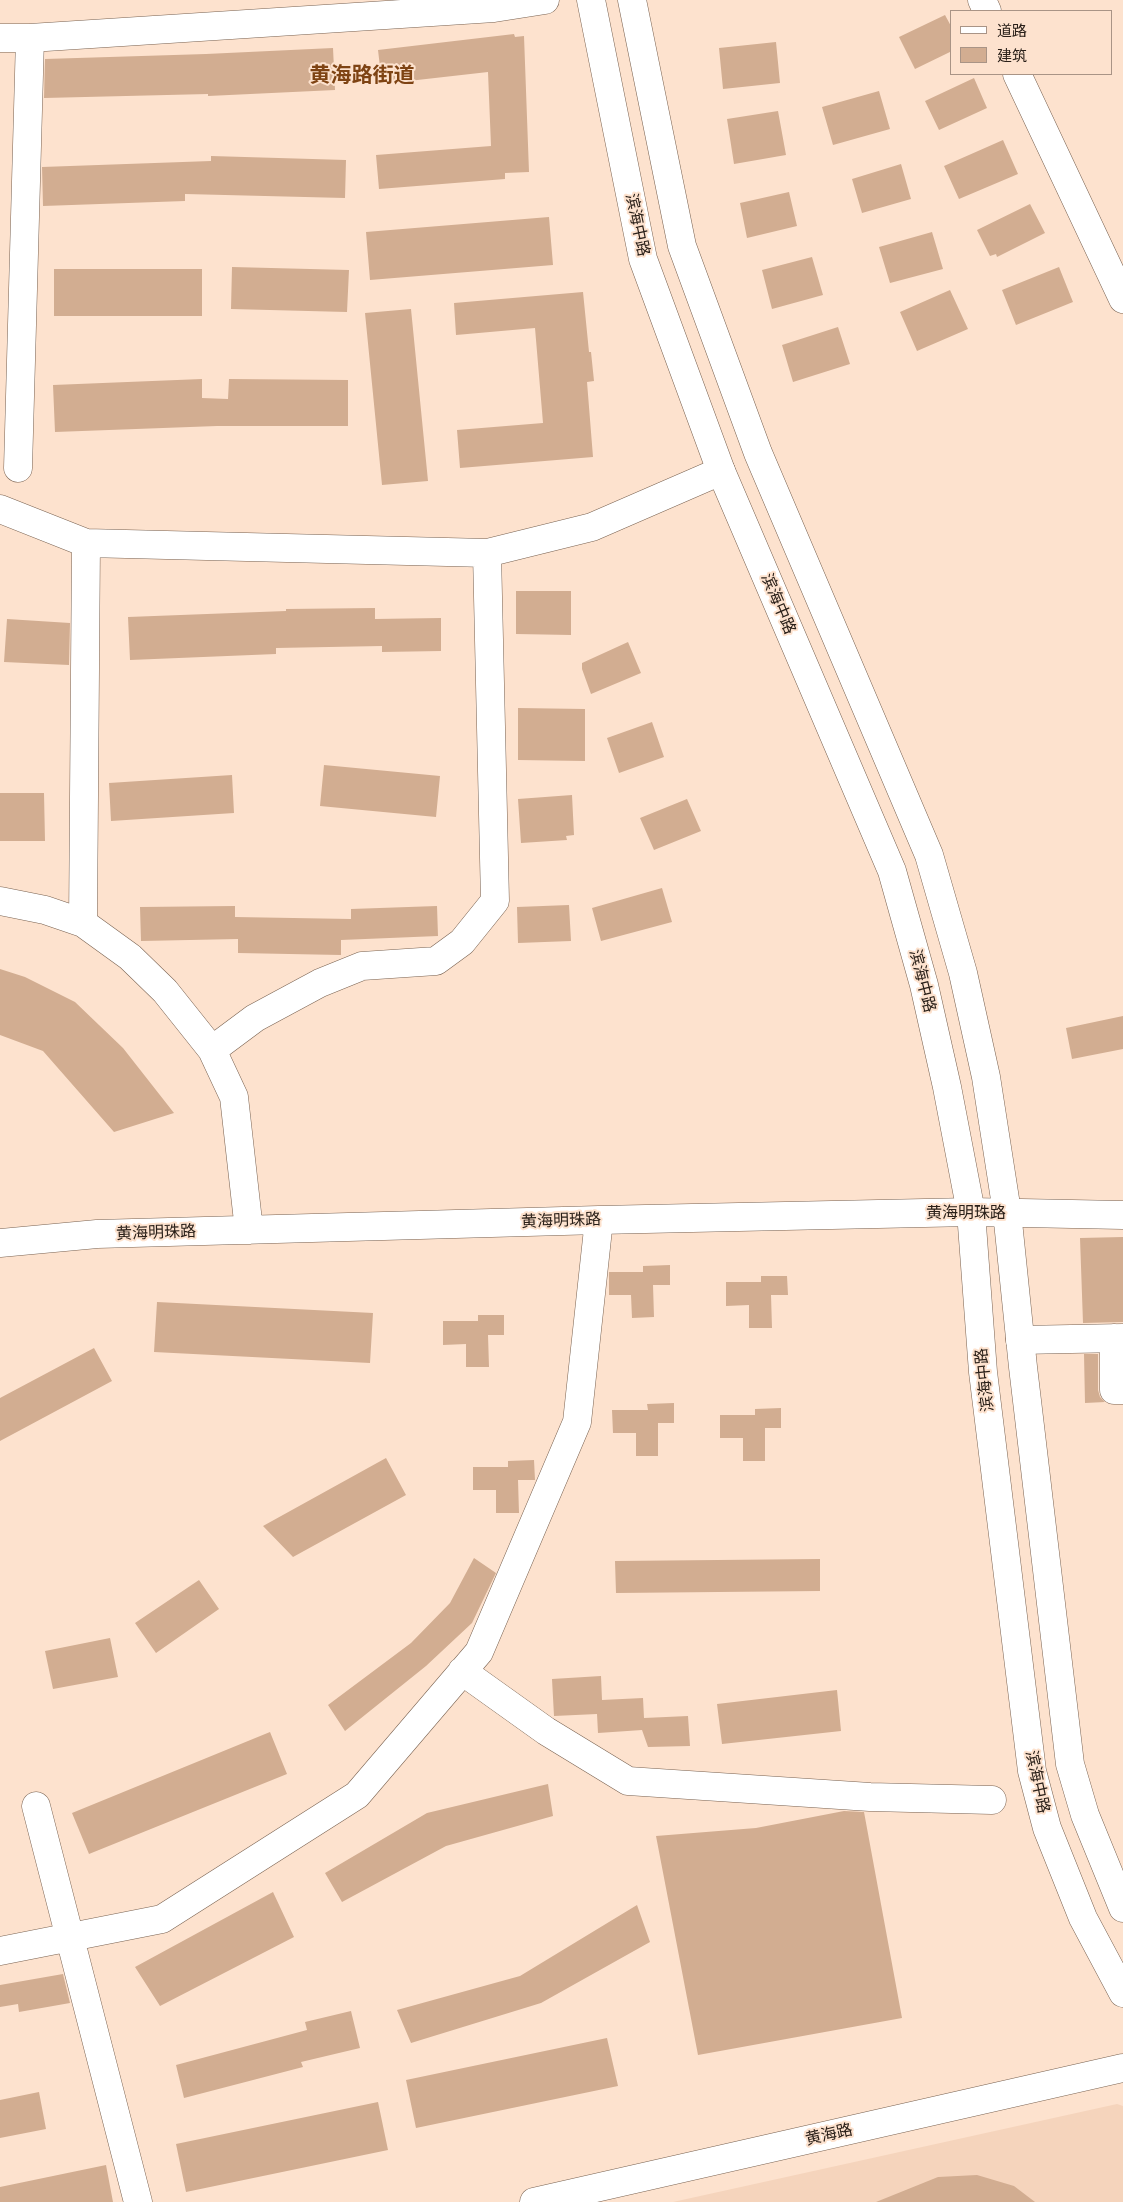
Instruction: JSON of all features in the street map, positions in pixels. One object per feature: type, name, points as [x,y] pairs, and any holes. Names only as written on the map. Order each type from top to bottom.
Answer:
[{"type":"street","points":[[0,38],[30,38],[362,8],[494,8],[544,0]]},
{"type":"street","name":"滨海中路","points":[[591,0],[643,259],[721,471],[892,871],[924,985],[947,1086],[972,1212],[983,1372],[1032,1771],[1047,1828],[1083,1918],[1123,1993]]},
{"type":"street","points":[[632,0],[682,246],[758,453],[929,855],[963,973],[986,1077],[1007,1212],[1020,1340],[1070,1764],[1085,1815],[1123,1908]]},
{"type":"street","points":[[18,468],[30,38]]},
{"type":"street","points":[[1017,75],[1123,299]]},
{"type":"street","points":[[0,509],[86,543],[487,553],[592,527],[721,471]]},
{"type":"street","points":[[83,923],[86,543]]},
{"type":"street","points":[[212,1050],[255,1018],[320,983],[362,966],[436,961],[462,942],[495,901],[487,553]]},
{"type":"street","points":[[0,901],[45,910],[83,923],[130,957],[165,991],[212,1050],[234,1097],[249,1230]]},
{"type":"street","name":"黄海明珠路","points":[[0,1243],[97,1234],[599,1220],[972,1212],[1123,1215]]},
{"type":"street","points":[[0,1950],[162,1919],[356,1795],[462,1672],[478,1652],[577,1422],[599,1220]]},
{"type":"street","points":[[1020,1340],[1119,1338],[1114,1390],[1123,1390]]},
{"type":"street","points":[[462,1672],[546,1730],[628,1781],[870,1797],[992,1800]]},
{"type":"street","points":[[36,1806],[138,2202]]},
{"type":"street","name":"黄海路","points":[[534,2202],[1123,2068]]},
{"type":"shaded area","points":[[1117,2104],[1123,2106],[1123,2202],[673,2202]]},
{"type":"building","points":[[945,15],[950,24],[950,52],[915,69],[899,37]]},
{"type":"building","points":[[514,34],[515,37],[524,36],[529,172],[505,173],[505,179],[379,189],[376,155],[491,146],[488,72],[382,84],[378,50]]},
{"type":"building","points":[[776,42],[780,83],[723,89],[719,48]]},
{"type":"building","points":[[333,48],[335,90],[208,96],[208,94],[44,98],[45,59]]},
{"type":"building","points":[[974,78],[987,108],[939,130],[925,101]]},
{"type":"building","points":[[879,91],[890,129],[833,145],[822,107]]},
{"type":"building","points":[[778,111],[786,155],[734,164],[727,119]]},
{"type":"building","points":[[1003,140],[1018,174],[959,199],[944,166]]},
{"type":"building","points":[[211,156],[346,160],[345,198],[185,194],[185,201],[43,206],[42,167],[211,161]]},
{"type":"building","points":[[901,164],[911,199],[862,213],[852,179]]},
{"type":"building","points":[[789,192],[797,226],[747,238],[740,203]]},
{"type":"building","points":[[1030,204],[1045,233],[997,257],[996,254],[990,256],[977,230]]},
{"type":"building","points":[[549,217],[553,265],[370,280],[366,232]]},
{"type":"building","points":[[932,232],[943,269],[890,283],[879,247]]},
{"type":"building","points":[[812,257],[823,295],[772,309],[762,270]]},
{"type":"building","points":[[232,267],[349,270],[347,312],[231,309]]},
{"type":"building","points":[[1059,267],[1073,302],[1016,325],[1002,290]]},
{"type":"building","points":[[54,269],[202,269],[202,316],[54,316]]},
{"type":"building","points":[[950,290],[968,329],[917,351],[900,312]]},
{"type":"building","points":[[583,292],[594,381],[587,382],[593,457],[460,468],[457,430],[543,423],[535,328],[456,335],[454,303]]},
{"type":"building","points":[[411,309],[428,481],[382,485],[365,313]]},
{"type":"building","points":[[838,327],[850,364],[793,382],[782,345]]},
{"type":"building","points":[[202,379],[202,398],[228,399],[229,379],[348,380],[348,426],[217,426],[55,432],[53,385]]},
{"type":"building","points":[[516,591],[571,591],[571,635],[516,634]]},
{"type":"building","points":[[375,608],[375,619],[441,618],[441,651],[382,652],[382,646],[276,648],[276,654],[130,660],[128,617],[286,611],[286,609]]},
{"type":"building","points":[[7,619],[70,623],[69,665],[4,662]]},
{"type":"building","points":[[628,642],[641,673],[591,694],[582,669],[582,663]]},
{"type":"building","points":[[518,708],[585,709],[585,761],[518,760]]},
{"type":"building","points":[[652,722],[664,757],[619,773],[607,738]]},
{"type":"building","points":[[324,765],[440,776],[436,817],[320,806]]},
{"type":"building","points":[[232,775],[234,813],[111,821],[109,783]]},
{"type":"building","points":[[0,793],[44,793],[45,841],[0,841]]},
{"type":"building","points":[[572,795],[574,835],[566,836],[567,840],[521,843],[518,799]]},
{"type":"building","points":[[687,799],[701,831],[654,850],[640,818]]},
{"type":"building","points":[[662,888],[672,922],[601,941],[592,908]]},
{"type":"building","points":[[569,905],[571,941],[518,943],[517,907]]},
{"type":"building","points":[[235,906],[235,917],[351,919],[351,909],[437,906],[438,936],[341,940],[341,955],[238,953],[238,939],[141,941],[140,907]]},
{"type":"building","points":[[0,969],[25,977],[75,1002],[123,1048],[174,1113],[114,1132],[43,1051],[0,1035]]},
{"type":"building","points":[[1123,1016],[1123,1049],[1072,1059],[1066,1028]]},
{"type":"building","points":[[1123,1237],[1123,1322],[1083,1323],[1080,1238]]},
{"type":"building","points":[[670,1265],[670,1285],[653,1285],[654,1317],[632,1318],[631,1295],[609,1295],[609,1272],[643,1272],[643,1266]]},
{"type":"building","points":[[761,1276],[787,1276],[788,1295],[771,1295],[772,1328],[749,1328],[749,1305],[726,1306],[726,1282],[761,1282]]},
{"type":"building","points":[[157,1302],[373,1313],[370,1363],[154,1352]]},
{"type":"building","points":[[478,1315],[504,1315],[504,1335],[488,1335],[489,1367],[466,1367],[466,1344],[443,1345],[443,1321],[478,1321]]},
{"type":"building","points":[[94,1348],[112,1381],[0,1441],[0,1398]]},
{"type":"building","points":[[1084,1354],[1098,1354],[1098,1390],[1100,1397],[1105,1402],[1085,1403]]},
{"type":"building","points":[[674,1403],[674,1423],[658,1423],[658,1456],[636,1456],[636,1433],[613,1433],[612,1410],[648,1410],[647,1404]]},
{"type":"building","points":[[781,1408],[781,1428],[765,1428],[765,1461],[743,1461],[743,1438],[720,1438],[720,1415],[755,1415],[755,1409]]},
{"type":"building","points":[[386,1458],[406,1495],[293,1557],[263,1526]]},
{"type":"building","points":[[534,1460],[535,1480],[518,1480],[519,1513],[496,1513],[496,1490],[473,1490],[473,1467],[508,1467],[508,1461]]},
{"type":"building","points":[[474,1558],[496,1573],[472,1623],[426,1666],[345,1731],[328,1705],[411,1643],[450,1603]]},
{"type":"building","points":[[820,1559],[820,1591],[616,1593],[615,1561]]},
{"type":"building","points":[[199,1580],[219,1609],[156,1653],[135,1623]]},
{"type":"building","points":[[110,1638],[118,1677],[53,1689],[45,1651]]},
{"type":"building","points":[[601,1676],[602,1700],[643,1698],[644,1718],[688,1716],[690,1746],[648,1747],[642,1730],[598,1733],[597,1714],[554,1716],[552,1679]]},
{"type":"building","points":[[837,1690],[841,1731],[722,1744],[717,1704]]},
{"type":"building","points":[[270,1732],[287,1774],[89,1854],[72,1813]]},
{"type":"building","points":[[548,1784],[553,1816],[446,1846],[342,1902],[325,1873],[427,1813]]},
{"type":"building","points":[[844,1811],[864,1812],[902,2018],[698,2055],[656,1836],[756,1828]]},
{"type":"building","points":[[273,1892],[294,1937],[160,2006],[135,1967]]},
{"type":"building","points":[[637,1905],[650,1942],[541,2003],[411,2043],[397,2010],[520,1976]]},
{"type":"building","points":[[63,1974],[70,2003],[19,2012],[18,2004],[0,2007],[0,1985]]},
{"type":"building","points":[[351,2011],[360,2048],[301,2062],[303,2067],[184,2098],[176,2065],[307,2030],[305,2022]]},
{"type":"building","points":[[607,2038],[618,2086],[416,2128],[406,2080]]},
{"type":"building","points":[[39,2092],[46,2129],[0,2138],[0,2100]]},
{"type":"building","points":[[378,2102],[388,2150],[186,2192],[176,2144]]},
{"type":"building","points":[[106,2165],[113,2202],[0,2202],[0,2187]]},
{"type":"building","points":[[977,2175],[1014,2186],[1035,2202],[876,2202],[938,2177]]},
{"type":"district","name":"黄海路街道","points":[[362,76]]}]
